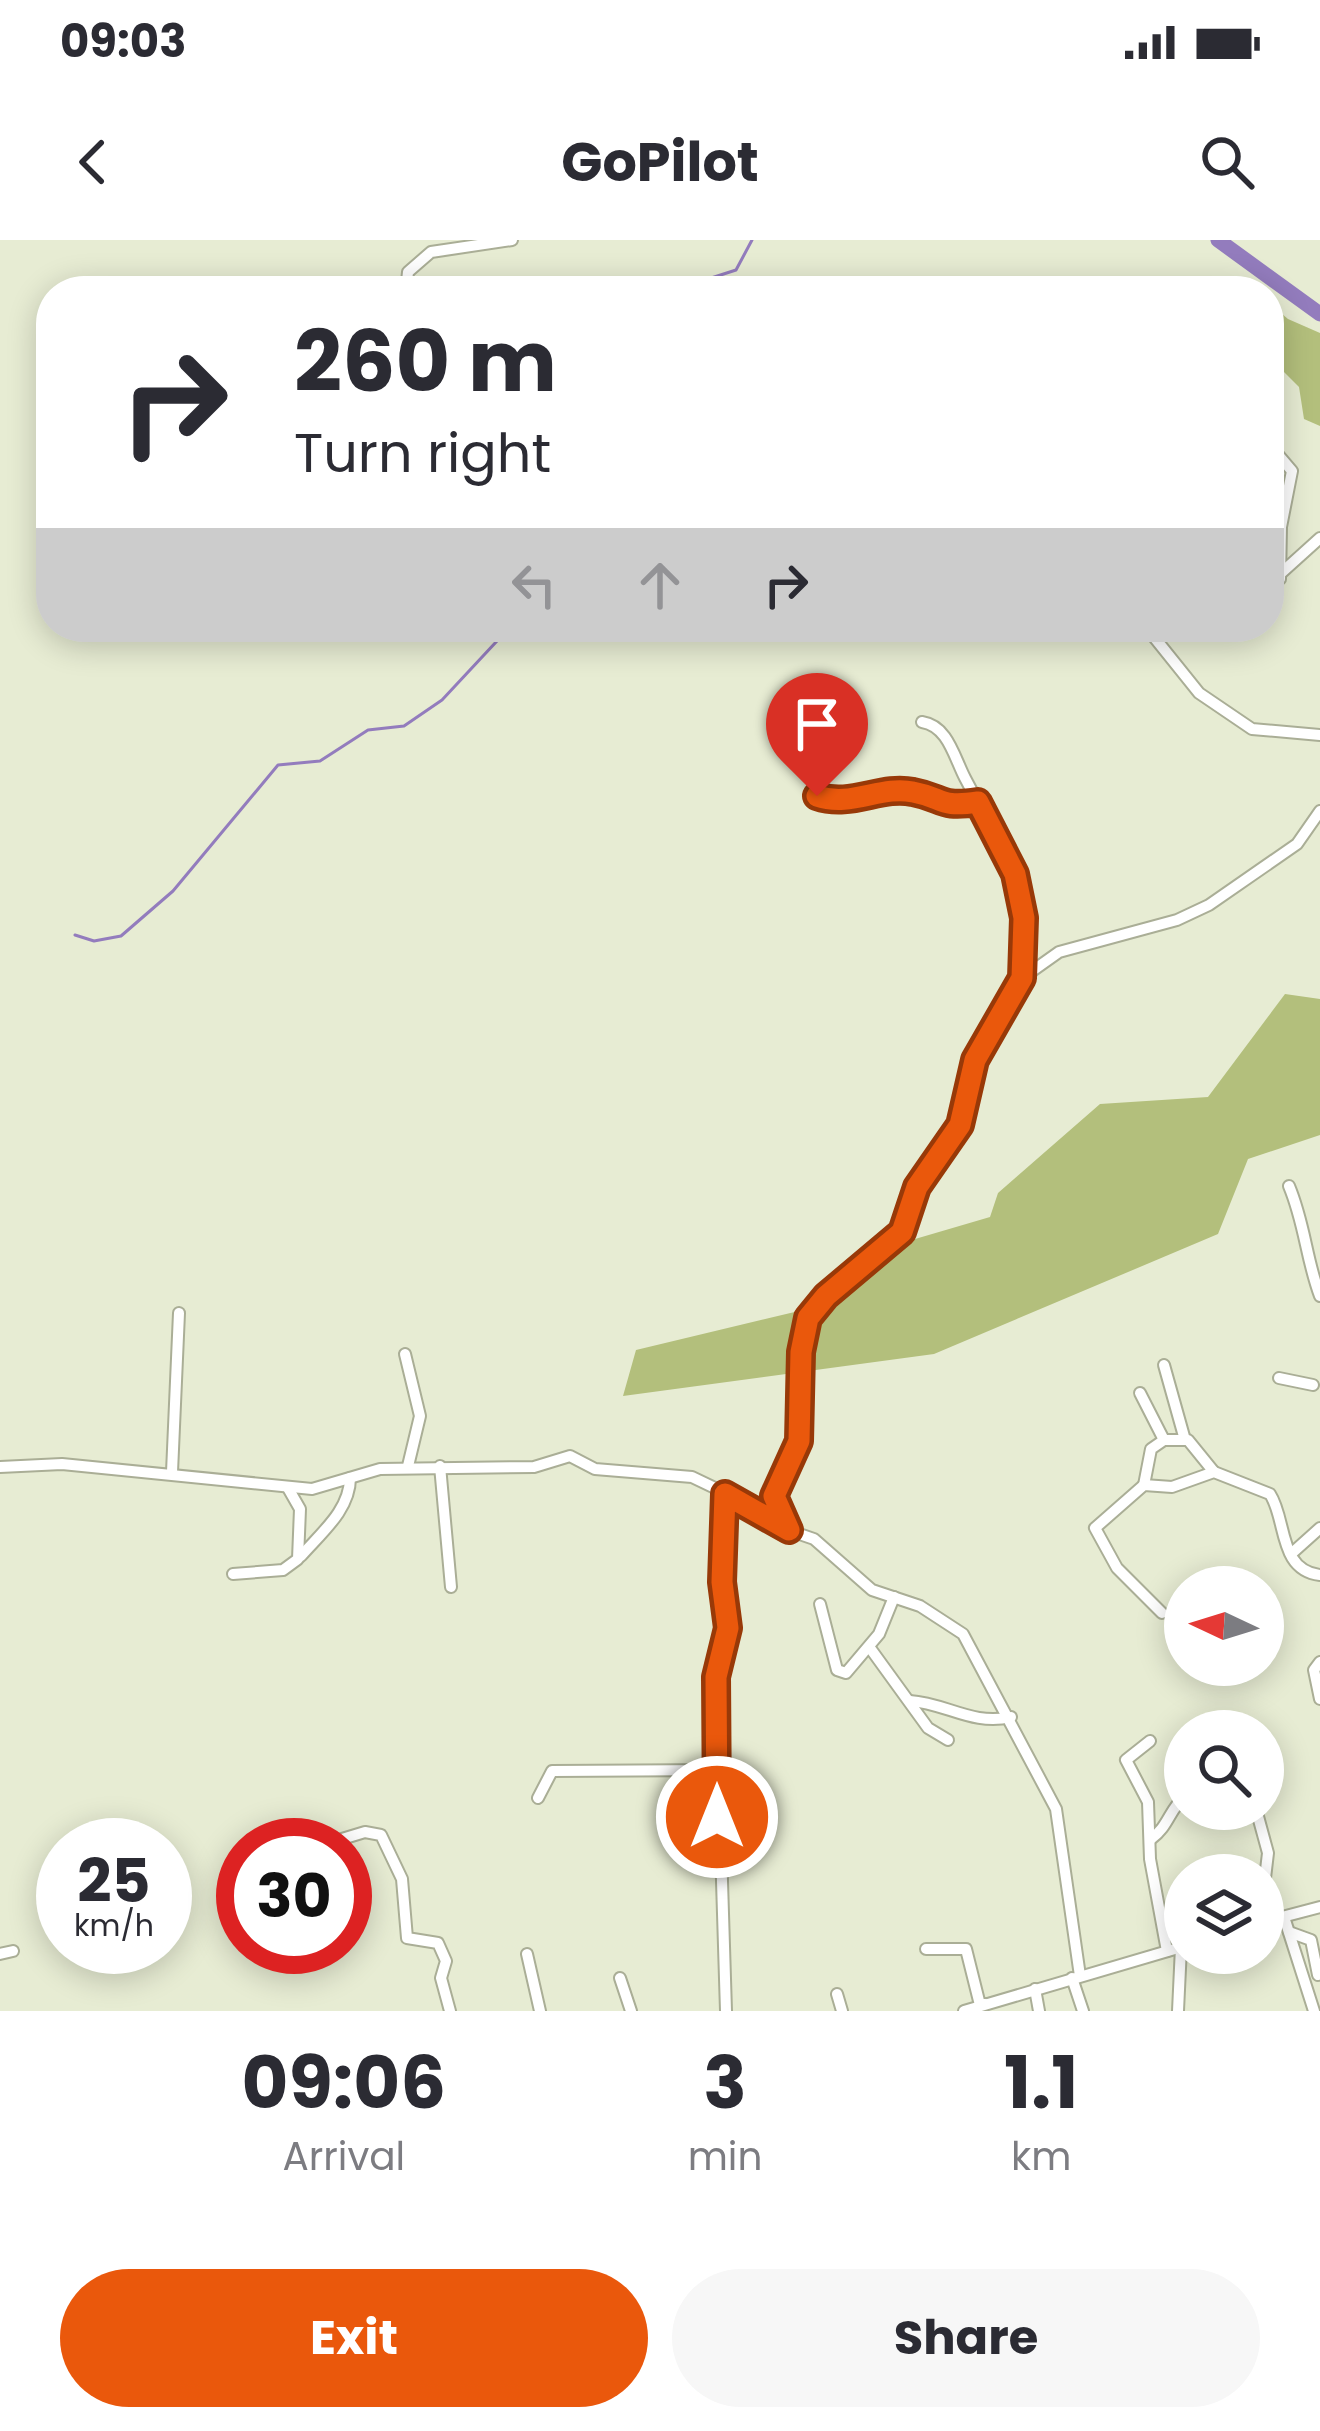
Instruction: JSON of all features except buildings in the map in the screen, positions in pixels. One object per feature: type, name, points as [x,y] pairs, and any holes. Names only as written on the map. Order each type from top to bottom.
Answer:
[{"type":"street","points":[[408,276],[431,252],[512,240]]},
{"type":"street","points":[[1284,456],[1292,471],[1284,520]]},
{"type":"street","points":[[1284,572],[1320,538]]},
{"type":"street","points":[[1158,642],[1199,693],[1252,729],[1320,735]]},
{"type":"street","points":[[789,1530],[774,1496],[799,1441],[801,1352],[808,1318],[826,1296],[902,1232],[917,1187],[960,1125],[975,1060],[1023,973],[1022,906],[1010,858],[944,735],[922,722]]},
{"type":"street","points":[[817,796],[846,802],[914,792],[941,806],[978,802]]},
{"type":"street","points":[[1017,989],[1059,952],[1177,920],[1209,905],[1297,844],[1320,811]]},
{"type":"street","points":[[1289,1186],[1309,1238],[1308,1255],[1320,1296]]},
{"type":"street","points":[[172,1472],[179,1313]]},
{"type":"street","points":[[405,1354],[420,1416],[408,1466]]},
{"type":"street","points":[[1164,1365],[1185,1440],[1214,1472],[1270,1494],[1291,1554],[1302,1569],[1320,1575]]},
{"type":"street","points":[[1279,1378],[1313,1385]]},
{"type":"street","points":[[1140,1393],[1164,1440]]},
{"type":"street","points":[[1162,1613],[1117,1568],[1095,1528],[1144,1485],[1151,1449],[1164,1440],[1185,1440]]},
{"type":"street","points":[[0,1467],[62,1464],[312,1489],[408,1466],[537,1467],[570,1456],[595,1469],[675,1472],[725,1494],[814,1539],[868,1587],[946,1619],[964,1634],[1011,1717],[1058,1818],[1083,2011]]},
{"type":"street","points":[[440,1466],[451,1587]]},
{"type":"street","points":[[1144,1485],[1172,1486],[1214,1472]]},
{"type":"street","points":[[233,1574],[283,1570],[298,1558],[336,1517],[350,1494],[350,1478]]},
{"type":"street","points":[[288,1488],[300,1509]]},
{"type":"street","points":[[298,1558],[300,1509],[312,1489]]},
{"type":"street","points":[[725,1494],[722,1582],[728,1628],[716,1677],[726,2011]]},
{"type":"street","points":[[1291,1554],[1320,1528]]},
{"type":"street","points":[[820,1604],[828,1648],[841,1674],[870,1648],[894,1598]]},
{"type":"street","points":[[870,1648],[928,1729],[949,1740]]},
{"type":"street","points":[[1320,1662],[1314,1670],[1320,1699]]},
{"type":"street","points":[[910,1700],[932,1702],[959,1716],[1011,1717]]},
{"type":"street","points":[[1150,1741],[1126,1760],[1148,1802],[1164,1931]]},
{"type":"street","points":[[538,1798],[552,1771],[718,1770]]},
{"type":"street","points":[[1150,1839],[1164,1830]]},
{"type":"street","points":[[372,1833],[381,1835],[402,1879],[407,1938],[438,1942],[445,1958],[441,1978],[450,2011]]},
{"type":"street","points":[[1314,2011],[1284,1917],[1320,1907]]},
{"type":"street","points":[[1289,1932],[1311,1940],[1319,1971],[1310,1990]]},
{"type":"street","points":[[926,1949],[964,1947],[980,2006],[1002,1998]]},
{"type":"street","points":[[964,2011],[1164,1952]]},
{"type":"street","points":[[526,1954],[541,2011]]},
{"type":"street","points":[[1178,2011],[1181,1974]]},
{"type":"street","points":[[620,1978],[631,2011]]},
{"type":"street","points":[[1035,1990],[1039,2011]]},
{"type":"street","points":[[837,1994],[842,2011]]},
{"type":"green space","points":[[1284,316],[1320,333],[1320,426],[1304,419],[1299,387],[1284,372]]},
{"type":"green space","points":[[1285,994],[1320,999],[1320,1135],[1248,1159],[1218,1234],[934,1354],[623,1396],[636,1350],[803,1310],[857,1274],[881,1249],[990,1217],[998,1193],[1100,1104],[1208,1097]]},
{"type":"waterway","points":[[717,276],[736,270],[752,240]]},
{"type":"waterway","points":[[1218,240],[1268,276]]},
{"type":"waterway","points":[[1284,288],[1320,314]]},
{"type":"waterway","points":[[75,935],[94,941],[121,936],[173,891],[278,765],[320,761],[368,730],[404,726],[442,700],[496,642]]},
{"type":"route","points":[[717,1817],[716,1677],[728,1628],[722,1582],[728,1530],[725,1494],[789,1530],[774,1496],[795,1461],[799,1441],[801,1352],[808,1318],[826,1296],[902,1232],[917,1187],[960,1125],[975,1060],[1023,973],[1024,918],[1015,874],[1004,844],[978,802],[941,806],[904,791],[846,802],[817,796]]}]
